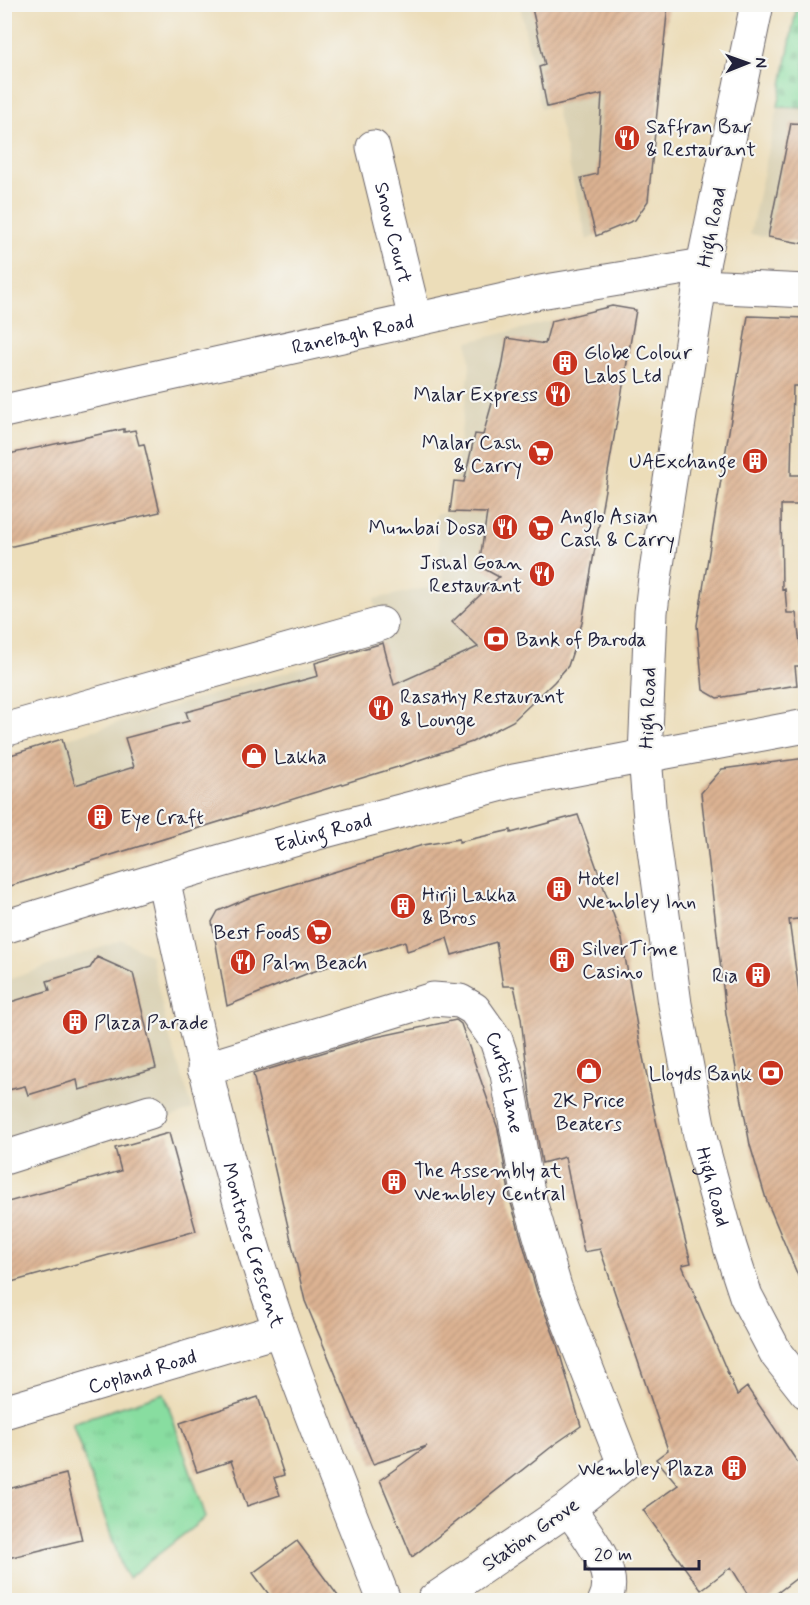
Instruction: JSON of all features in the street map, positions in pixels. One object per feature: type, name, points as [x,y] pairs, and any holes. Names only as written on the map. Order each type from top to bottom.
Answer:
[{"type":"street","name":"High Road","points":[[757,4],[701,276],[651,612],[645,756],[650,819],[674,993],[700,1141],[746,1296],[777,1355],[806,1392]]},
{"type":"street","name":"Snow Court","points":[[373,147],[415,319]]},
{"type":"street","name":"Ranelagh Road","points":[[4,411],[540,292],[701,276],[806,291]]},
{"type":"street","points":[[4,730],[381,624]]},
{"type":"street","name":"Ealing Road","points":[[4,927],[321,832],[514,782],[806,726]]},
{"type":"street","name":"Montrose Crescent","points":[[163,878],[204,1069],[236,1190],[280,1330],[384,1600]]},
{"type":"street","name":"Curtis Lane","points":[[204,1069],[433,999],[460,1001],[474,1009],[496,1040],[507,1074],[529,1198],[555,1287],[624,1464]]},
{"type":"street","points":[[4,1158],[150,1112]]},
{"type":"street","name":"Copland Road","points":[[4,1412],[280,1330]]},
{"type":"street","name":"Station Grove","points":[[446,1597],[569,1508],[624,1464]]},
{"type":"street","points":[[569,1508],[608,1570],[610,1591],[605,1600]]},
{"type":"shaded area","points":[[520,5],[668,5],[648,201],[635,220],[587,240],[555,105],[541,109]]},
{"type":"shaded area","points":[[778,107],[805,108],[805,244],[750,234]]},
{"type":"shaded area","points":[[612,306],[636,310],[582,623],[571,657],[533,701],[504,726],[472,742],[5,888],[5,757],[383,643],[374,599],[444,584],[435,515],[450,512],[470,367],[468,342]]},
{"type":"shaded area","points":[[123,940],[151,956],[169,1036],[193,1109],[5,1177],[5,981]]},
{"type":"green space","points":[[797,5],[805,5],[805,108],[778,107]]},
{"type":"green space","points":[[164,1393],[206,1517],[128,1578],[123,1570],[72,1423]]},
{"type":"building","points":[[531,4],[668,4],[648,201],[635,220],[596,236],[581,178],[597,174],[602,94],[547,107],[539,67],[545,65]]},
{"type":"building","points":[[791,123],[806,124],[806,244],[768,237]]},
{"type":"building","points":[[612,306],[636,310],[582,623],[568,666],[554,682],[513,721],[472,742],[4,888],[4,757],[62,739],[75,785],[134,767],[125,738],[189,721],[186,712],[318,676],[315,663],[383,643],[394,685],[478,647],[452,622],[499,577],[479,566],[487,513],[450,512],[454,481],[464,482],[475,434],[483,435],[502,368],[507,338],[545,344],[551,321]]},
{"type":"building","points":[[748,316],[806,318],[806,386],[793,386],[791,475],[806,475],[806,505],[781,505],[782,590],[785,589],[787,613],[796,613],[803,666],[795,666],[797,685],[717,698],[703,690],[697,625]]},
{"type":"building","points":[[124,429],[124,432],[135,430],[139,445],[144,444],[160,512],[4,548],[4,455]]},
{"type":"building","points":[[806,758],[806,918],[789,920],[806,1044],[806,1295],[766,1199],[750,1145],[726,1014],[701,793],[722,769]]},
{"type":"building","points":[[578,815],[622,939],[660,1139],[691,1263],[682,1265],[737,1395],[747,1387],[806,1475],[806,1571],[768,1600],[751,1600],[731,1567],[701,1590],[643,1510],[678,1485],[656,1459],[668,1450],[600,1249],[584,1252],[565,1157],[542,1163],[530,1095],[521,1018],[514,986],[503,986],[496,942],[452,955],[447,938],[407,951],[405,941],[306,974],[227,1006],[212,922],[218,911],[251,897],[423,845],[459,839],[459,842],[511,830],[511,833]]},
{"type":"building","name":"Plaza Parade","points":[[97,957],[133,973],[156,1068],[79,1090],[77,1080],[28,1095],[25,1086],[4,1091],[4,1004],[50,990],[47,981],[90,968]]},
{"type":"building","name":"The Assembly at Wembley Central","points":[[456,1020],[461,1024],[498,1129],[511,1203],[537,1292],[556,1341],[581,1426],[412,1557],[380,1480],[427,1446],[373,1464],[305,1301],[253,1074],[367,1039]]},
{"type":"building","points":[[169,1133],[196,1231],[4,1284],[4,1203],[121,1171],[115,1148]]},
{"type":"building","points":[[258,1397],[284,1475],[274,1478],[280,1495],[247,1506],[231,1461],[197,1472],[180,1423]]},
{"type":"building","points":[[66,1474],[82,1540],[4,1559],[4,1490]]},
{"type":"building","points":[[297,1541],[341,1600],[273,1600],[253,1573]]},
{"type":"place","name":"Saffran Bar & Restaurant","points":[[627,138]]},
{"type":"place","name":"Globe Colour Labs Ltd","points":[[565,363]]},
{"type":"place","name":"Malar Express","points":[[558,394]]},
{"type":"place","name":"Malar Cash & Carry","points":[[541,453]]},
{"type":"place","name":"UAExchange","points":[[755,461]]},
{"type":"place","name":"Mumbai Dosa","points":[[505,527]]},
{"type":"place","name":"Anglo Asian Cash & Carry","points":[[541,528]]},
{"type":"place","name":"Jishal Goan Restaurant","points":[[542,574]]},
{"type":"place","name":"Bank of Baroda","points":[[496,639]]},
{"type":"place","name":"Rasathy Restaurant & Lounge","points":[[381,708]]},
{"type":"place","name":"Lakha","points":[[254,756]]},
{"type":"place","name":"Eye Craft","points":[[100,817]]},
{"type":"place","name":"Hotel Wembley Inn","points":[[559,889]]},
{"type":"place","name":"Hirji Lakha & Bros","points":[[403,906]]},
{"type":"place","name":"Best Foods","points":[[319,932]]},
{"type":"place","name":"SilverTime Casino","points":[[562,960]]},
{"type":"place","name":"Palm Beach","points":[[243,962]]},
{"type":"place","name":"Ria","points":[[758,975]]},
{"type":"place","name":"Plaza Parade","points":[[75,1022]]},
{"type":"place","name":"2K Price Beaters","points":[[589,1071]]},
{"type":"place","name":"Lloyds Bank","points":[[771,1073]]},
{"type":"place","name":"The Assembly at Wembley Central","points":[[394,1182]]},
{"type":"place","name":"Wembley Plaza","points":[[734,1468]]}]
